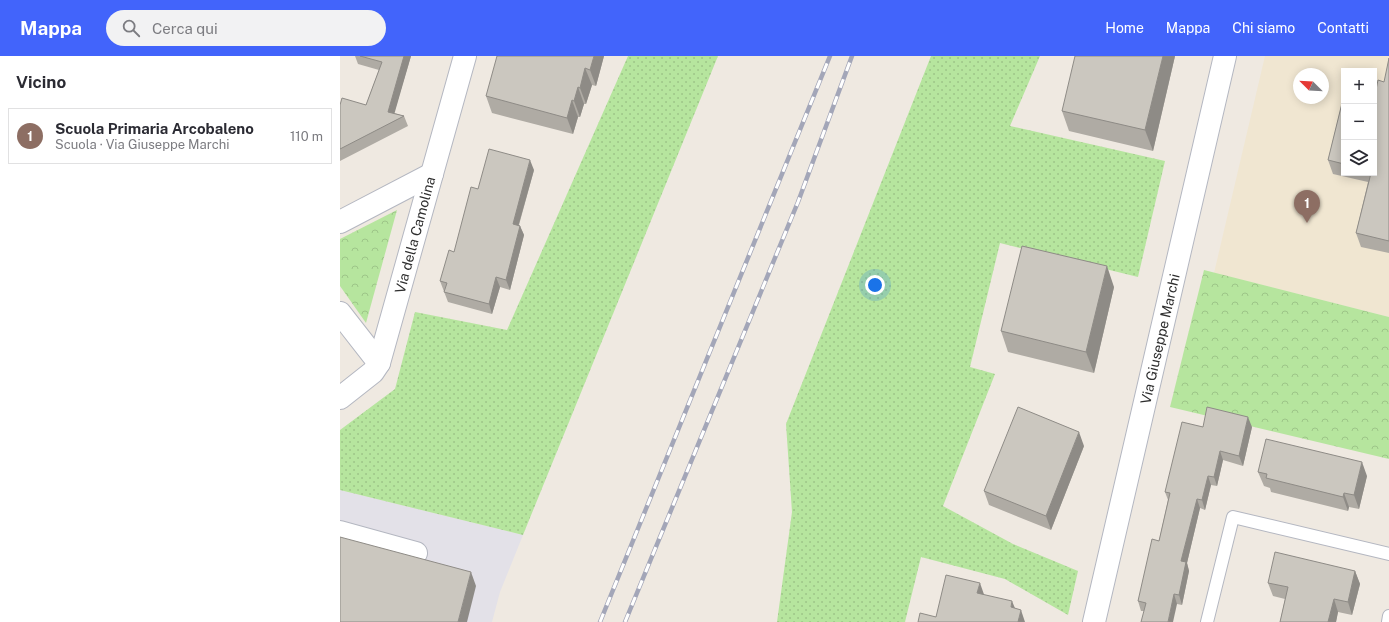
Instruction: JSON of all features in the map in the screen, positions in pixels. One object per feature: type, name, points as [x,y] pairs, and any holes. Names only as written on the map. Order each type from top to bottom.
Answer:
[{"type":"street","name":"Via della Camolina","points":[[340,398],[373,372],[379,363],[465,56]]},
{"type":"street","name":"Via Giuseppe Marchi","points":[[1094,622],[1225,56]]},
{"type":"street","points":[[340,222],[432,174]]},
{"type":"street","points":[[340,313],[379,363]]},
{"type":"street","points":[[340,532],[416,553]]},
{"type":"lane","points":[[1208,622],[1233,517],[1389,554]]},
{"type":"lane","points":[[1388,622],[1389,616]]},
{"type":"shaded area","points":[[1265,56],[1389,56],[1389,317],[1214,273]]},
{"type":"shaded area","points":[[340,490],[523,535],[500,592],[492,622],[340,622]]},
{"type":"green space","points":[[628,56],[718,56],[523,535],[340,490],[340,430],[395,389],[415,312],[507,330]]},
{"type":"green space","points":[[931,56],[1040,56],[1010,126],[1165,161],[1138,277],[1000,243],[970,367],[995,374],[943,506],[1013,544],[1078,571],[1068,615],[1005,579],[921,557],[905,622],[777,622],[792,512],[786,424]]},
{"type":"green space","points":[[397,210],[366,323],[340,286],[340,239]]},
{"type":"green space","points":[[1204,270],[1389,317],[1389,459],[1170,407]]},
{"type":"building","points":[[360,56],[404,56],[388,112],[404,116],[340,149],[340,105],[342,98],[366,105],[382,62]]},
{"type":"building","points":[[497,56],[594,56],[590,70],[585,68],[580,88],[578,87],[574,101],[572,100],[567,118],[486,96]]},
{"type":"building","points":[[1075,56],[1163,56],[1145,130],[1062,111]]},
{"type":"building","points":[[1389,58],[1389,241],[1356,233],[1370,176],[1377,176],[1377,85],[1378,80],[1384,82]]},
{"type":"building","points":[[1341,107],[1341,163],[1328,160]]},
{"type":"building","points":[[489,149],[530,160],[513,224],[520,226],[506,280],[496,277],[489,304],[444,292],[447,283],[440,281],[449,250],[454,252],[471,187],[478,189]]},
{"type":"building","points":[[1022,246],[1107,266],[1086,352],[1001,331]]},
{"type":"building","points":[[1018,407],[1079,432],[1046,516],[984,491]]},
{"type":"building","points":[[1207,407],[1248,417],[1239,456],[1220,451],[1214,477],[1208,476],[1202,500],[1197,499],[1181,561],[1186,562],[1179,595],[1174,594],[1168,622],[1141,622],[1146,603],[1138,601],[1152,539],[1159,541],[1170,493],[1165,492],[1182,422],[1203,427]]},
{"type":"building","points":[[1266,439],[1362,462],[1354,495],[1344,493],[1343,497],[1266,478],[1267,474],[1258,472]]},
{"type":"building","points":[[340,537],[471,572],[458,622],[340,622]]},
{"type":"building","points":[[1275,552],[1355,571],[1348,602],[1334,599],[1328,622],[1280,622],[1288,587],[1268,583]]},
{"type":"building","points":[[946,575],[980,583],[977,593],[1012,601],[1011,607],[1021,610],[1018,622],[918,622],[920,613],[936,617]]},
{"type":"railway","points":[[600,622],[830,56]]},
{"type":"railway","points":[[625,622],[798,202],[852,56]]},
{"type":"place","name":"Scuola Primaria Arcobaleno","points":[[1307,223]]}]
